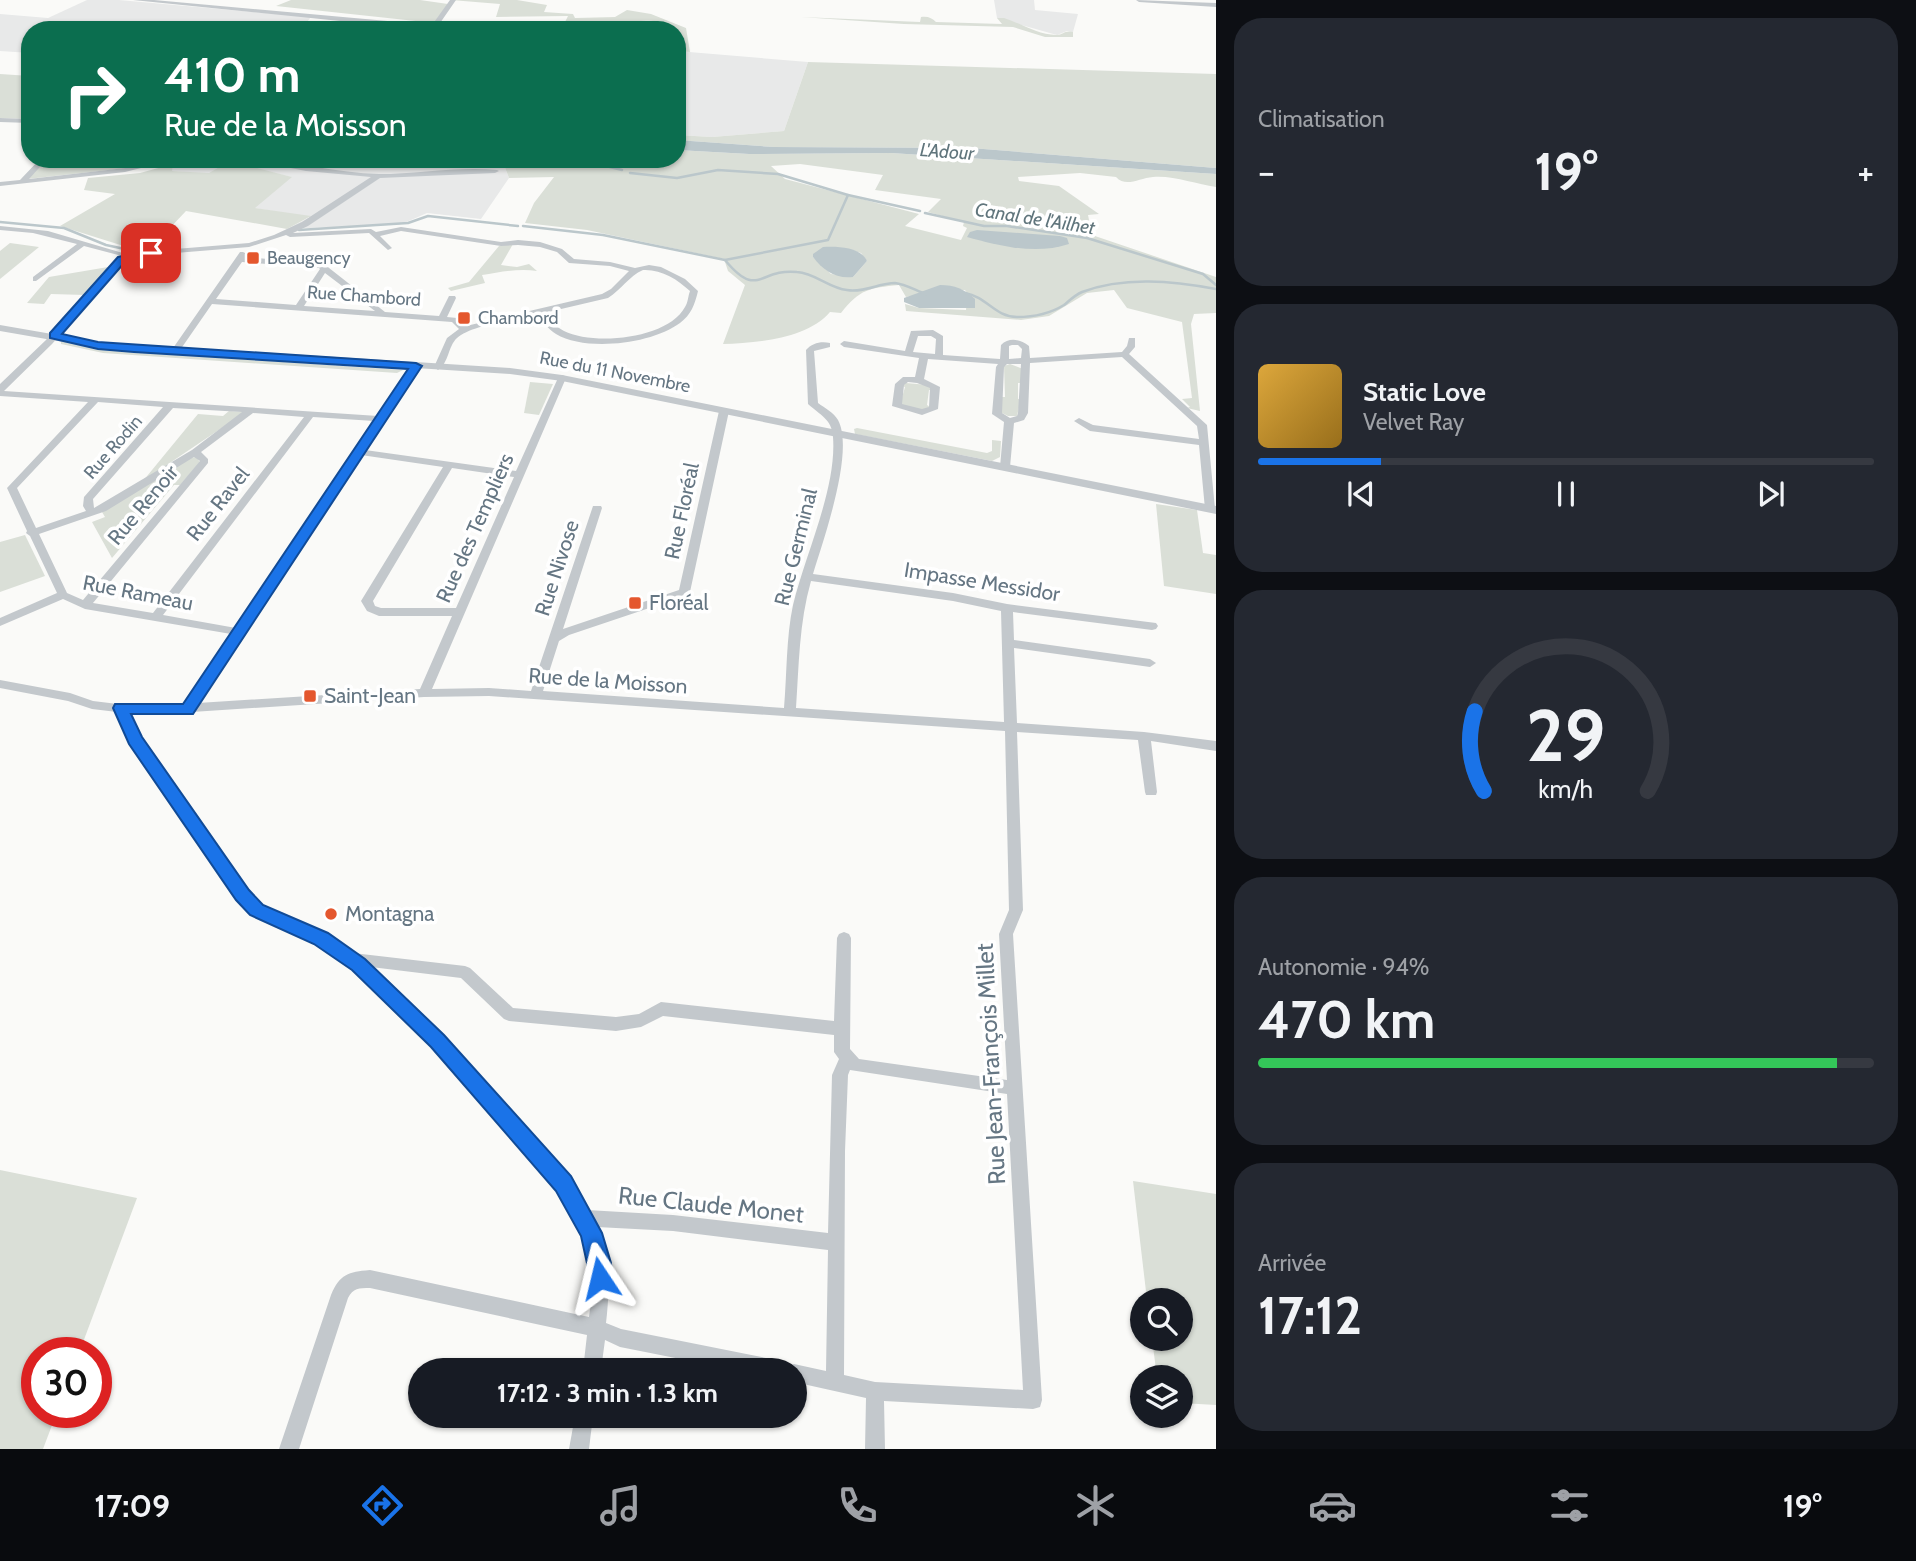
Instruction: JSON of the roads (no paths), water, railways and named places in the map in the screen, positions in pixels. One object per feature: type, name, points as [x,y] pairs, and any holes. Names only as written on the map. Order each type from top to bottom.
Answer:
[{"type":"street","points":[[136,0],[351,21]]},
{"type":"street","points":[[439,21],[453,0]]},
{"type":"street","points":[[1139,0],[1216,5]]},
{"type":"street","points":[[0,120],[21,120]]},
{"type":"street","points":[[0,132],[12,120]]},
{"type":"street","points":[[21,183],[35,168]]},
{"type":"street","points":[[0,184],[134,168]]},
{"type":"street","points":[[300,168],[378,176],[495,171]]},
{"type":"street","points":[[286,234],[378,176]]},
{"type":"street","points":[[0,228],[40,230],[122,254]]},
{"type":"street","points":[[0,391],[54,336],[121,260],[151,253],[248,245],[286,234],[368,231],[377,234],[401,229],[501,244],[514,243],[558,249],[569,255],[572,261],[635,270],[658,270],[686,282],[694,291],[691,306],[670,324],[650,334],[612,343],[589,342],[562,334],[539,312]]},
{"type":"street","points":[[377,234],[388,248]]},
{"type":"street","points":[[36,279],[83,243]]},
{"type":"street","points":[[175,351],[248,245]]},
{"type":"street","points":[[240,259],[324,268],[382,313]]},
{"type":"street","points":[[298,308],[324,268]]},
{"type":"street","points":[[438,367],[451,338],[464,329],[605,296],[615,292],[635,270]]},
{"type":"street","points":[[443,317],[452,298]]},
{"type":"street","name":"Rue Chambord","points":[[209,301],[443,317],[454,320],[464,329]]},
{"type":"street","name":"Rue du 11 Novembre","points":[[0,328],[98,345],[510,371],[562,378],[1213,510]]},
{"type":"street","points":[[909,352],[914,333],[926,332],[940,338],[939,355]]},
{"type":"street","points":[[844,344],[924,356],[1025,362],[1124,354],[1131,347],[1132,340]]},
{"type":"street","points":[[1010,342],[1024,345],[1025,362],[1023,413],[1021,418],[1009,421],[997,414],[1000,367],[1004,362],[1005,345],[1010,342]]},
{"type":"street","points":[[827,345],[816,346],[810,350],[813,404],[834,421],[836,434]]},
{"type":"street","points":[[1124,354],[1202,425],[1213,510]]},
{"type":"street","points":[[919,380],[924,356]]},
{"type":"street","points":[[187,710],[416,366]]},
{"type":"street","name":"Rue des Templiers","points":[[424,693],[562,378]]},
{"type":"street","points":[[906,379],[919,380],[935,387],[933,409],[922,412],[897,406],[900,384],[906,379]]},
{"type":"street","points":[[0,391],[380,419]]},
{"type":"street","name":"Rue Rameau","points":[[96,399],[12,488],[63,596],[85,605],[239,632]]},
{"type":"street","name":"Rue Rodin","points":[[92,513],[88,499],[171,404]]},
{"type":"street","name":"Rue Renoir","points":[[85,605],[205,461],[195,452],[251,410]]},
{"type":"street","name":"Rue Floréal","points":[[554,639],[565,632],[684,592],[724,411]]},
{"type":"street","name":"Rue Ravel","points":[[156,617],[311,414]]},
{"type":"street","points":[[1005,467],[1009,421]]},
{"type":"street","points":[[1079,421],[1090,428],[1204,443]]},
{"type":"street","name":"Rue Germinal","points":[[790,712],[799,606],[823,530],[836,458],[836,434]]},
{"type":"street","points":[[31,533],[92,513],[124,498],[195,452]]},
{"type":"street","points":[[358,452],[520,475]]},
{"type":"street","points":[[449,465],[367,601],[371,608],[379,612],[459,612]]},
{"type":"street","name":"Rue Nivose","points":[[554,639],[597,508]]},
{"type":"street","name":"Impasse Messidor","points":[[808,577],[926,593],[1007,608],[1152,626]]},
{"type":"street","points":[[0,622],[63,596]]},
{"type":"street","name":"Rue Jean-François Millet","points":[[875,1391],[1034,1400],[1006,934],[1016,910],[1007,608]]},
{"type":"street","points":[[536,695],[554,639]]},
{"type":"street","points":[[1007,643],[1150,663]]},
{"type":"street","name":"Rue de la Moisson","points":[[0,684],[70,696],[92,705],[121,708],[187,710],[457,691],[1144,736],[1216,746]]},
{"type":"street","points":[[121,708],[135,739],[242,895],[257,910],[321,939],[351,959],[438,1041],[563,1183],[591,1233],[599,1263],[601,1293],[594,1358]]},
{"type":"street","points":[[1144,736],[1152,792]]},
{"type":"street","points":[[844,938],[841,1029],[842,1052],[847,1059],[855,1065],[1014,1088]]},
{"type":"street","points":[[351,959],[465,972],[509,1014],[616,1024],[641,1020],[661,1009],[841,1029]]},
{"type":"street","points":[[835,1382],[837,1151],[840,1075],[847,1059]]},
{"type":"street","name":"Rue Claude Monet","points":[[583,1218],[673,1223],[835,1242]]},
{"type":"street","points":[[289,1449],[340,1295],[345,1285],[354,1280],[370,1279],[598,1328],[620,1338],[721,1358]]},
{"type":"street","points":[[807,1376],[875,1391],[875,1449]]},
{"type":"street","points":[[579,1449],[582,1428]]},
{"type":"water","name":"L'Adour","points":[[686,141],[774,147],[971,148],[1216,168],[1216,174],[891,153],[749,154],[686,150]]},
{"type":"water","points":[[977,230],[1060,236],[1067,238],[1069,244],[1031,249],[967,237],[970,232]]},
{"type":"water","points":[[823,247],[854,250],[867,261],[853,277],[835,275],[825,270],[813,257],[813,254]]},
{"type":"water","points":[[940,285],[955,287],[967,293],[975,299],[975,308],[919,308],[904,302],[904,298]]},
{"type":"waterway","name":"Canal de l'Ailhet","points":[[614,168],[622,170]]},
{"type":"waterway","name":"Canal de l'Ailhet","points":[[630,173],[677,178],[718,170],[778,174],[848,195]]},
{"type":"waterway","points":[[725,260],[828,240],[848,195]]},
{"type":"waterway","name":"Canal de l'Ailhet","points":[[848,195],[920,211]]},
{"type":"waterway","name":"Canal de l'Ailhet","points":[[925,213],[984,226],[1007,226],[1087,238],[1203,274],[1216,285]]},
{"type":"waterway","points":[[299,230],[408,223],[428,216],[518,226]]},
{"type":"waterway","points":[[0,222],[64,228],[106,245],[134,251]]},
{"type":"waterway","points":[[523,226],[603,235],[725,260]]},
{"type":"waterway","points":[[725,260],[736,272],[752,280],[784,272],[797,272],[847,290],[895,283],[926,294]]},
{"type":"waterway","points":[[965,293],[979,298],[1003,314],[1017,317],[1048,312],[1082,292],[1115,284],[1166,282],[1216,289]]},
{"type":"place","name":"Beaugency","points":[[253,258]]},
{"type":"place","name":"Chambord","points":[[464,318]]},
{"type":"place","name":"Floréal","points":[[635,603]]},
{"type":"place","name":"Saint-Jean","points":[[310,696]]},
{"type":"place","name":"Montagna","points":[[331,914]]}]
